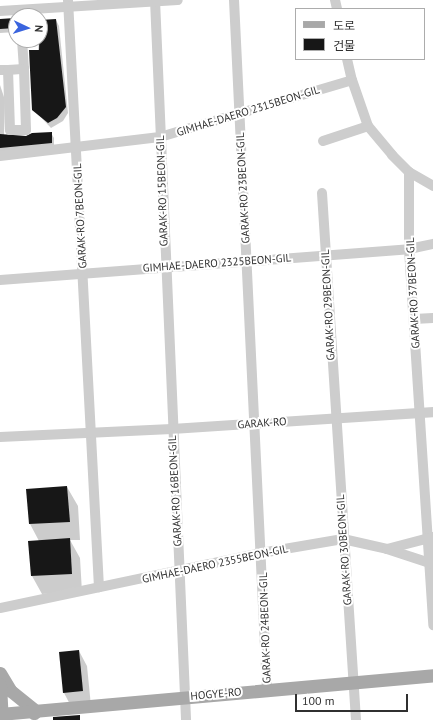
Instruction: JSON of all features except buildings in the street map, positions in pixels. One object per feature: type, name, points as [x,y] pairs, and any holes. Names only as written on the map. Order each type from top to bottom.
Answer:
[{"type":"main road","points":[[0,673],[18,699],[36,711],[25,720]]},
{"type":"main road","name":"HOGYE-RO","points":[[1,716],[36,711],[433,675]]},
{"type":"main road","points":[[0,684],[1,716]]},
{"type":"street","points":[[0,12],[69,4],[178,0]]},
{"type":"street","name":"GARAK-RO 23BEON-GIL","points":[[234,0],[253,424]]},
{"type":"street","name":"GARAK-RO 15BEON-GIL","points":[[155,1],[172,429]]},
{"type":"street","name":"GARAK-RO 7BEON-GIL","points":[[69,4],[90,432]]},
{"type":"street","points":[[23,48],[24,69],[26,130],[10,130],[4,70],[24,69]]},
{"type":"street","points":[[347,60],[352,80],[368,126],[392,156],[409,172],[433,186]]},
{"type":"street","name":"GIMHAE-DAERO 2315BEON-GIL","points":[[0,156],[77,149],[160,137],[240,115],[352,80]]},
{"type":"street","points":[[323,141],[368,126]]},
{"type":"street","name":"GARAK-RO 37BEON-GIL","points":[[409,172],[409,249],[430,538],[433,625]]},
{"type":"street","name":"GARAK-RO 29BEON-GIL","points":[[322,193],[335,417]]},
{"type":"street","name":"GIMHAE-DAERO 2325BEON-GIL","points":[[0,280],[409,249],[433,244]]},
{"type":"street","points":[[414,320],[433,318]]},
{"type":"street","name":"GARAK-RO","points":[[0,437],[172,429],[335,417],[433,412]]},
{"type":"street","name":"GARAK-RO 30BEON-GIL","points":[[335,417],[356,720]]},
{"type":"street","name":"GARAK-RO 24BEON-GIL","points":[[253,424],[261,553],[267,690]]},
{"type":"street","name":"GARAK-RO 16BEON-GIL","points":[[172,429],[186,720]]},
{"type":"street","points":[[90,432],[99,587]]},
{"type":"street","points":[[387,549],[430,538]]},
{"type":"street","name":"GIMHAE-DAERO 2355BEON-GIL","points":[[0,608],[261,553],[343,539],[387,549],[431,564]]}]
